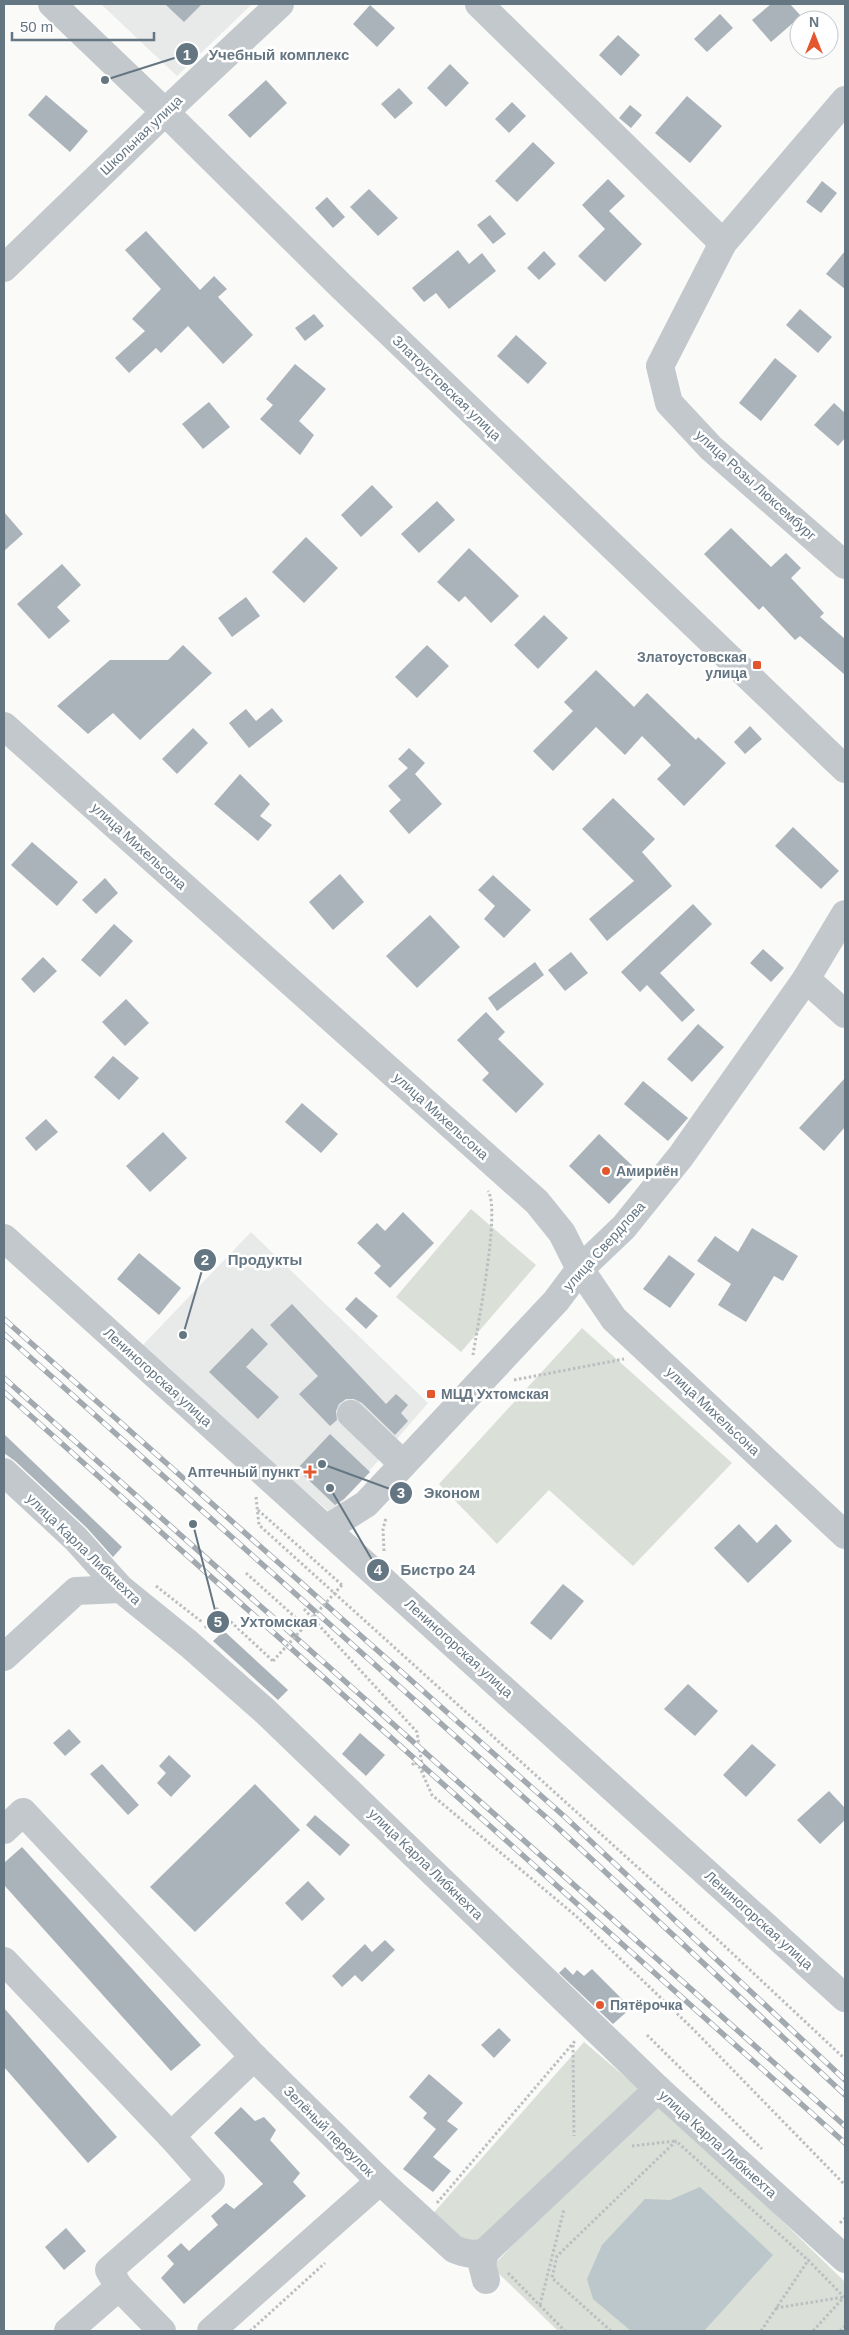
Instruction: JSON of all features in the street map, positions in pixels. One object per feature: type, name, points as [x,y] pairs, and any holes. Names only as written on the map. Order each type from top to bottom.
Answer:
[{"type":"street","name":"Златоустовская улица","points":[[52,4],[165,112],[340,285],[845,769]]},
{"type":"street","name":"Школьная улица","points":[[4,268],[280,4]]},
{"type":"street","points":[[479,4],[723,243],[845,100]]},
{"type":"street","name":"улица Розы Люксембург","points":[[723,243],[660,366],[669,403],[711,448],[845,565]]},
{"type":"street","name":"улица Михельсона","points":[[4,726],[537,1202],[562,1233],[580,1269],[614,1319],[845,1535]]},
{"type":"street","name":"улица Свердлова","points":[[350,1550],[403,1464],[556,1301],[580,1269],[624,1228],[681,1156],[806,979],[845,914]]},
{"type":"street","points":[[806,979],[845,1014]]},
{"type":"street","name":"Лениногорская улица","points":[[4,1238],[845,1998]]},
{"type":"street","points":[[351,1414],[403,1464]]},
{"type":"street","name":"улица Карла Либкнехта","points":[[4,1472],[76,1539],[121,1589],[189,1644],[265,1711],[658,2088],[845,2259]]},
{"type":"street","name":"улица Свердлова","points":[[326,1529],[376,1508]]},
{"type":"street","points":[[76,1539],[76,1591]]},
{"type":"street","points":[[4,1657],[76,1591],[121,1589]]},
{"type":"street","name":"Зелёный переулок","points":[[4,1830],[23,1812],[254,2057],[380,2181],[454,2249],[475,2255],[485,2252]]},
{"type":"street","points":[[4,1961],[171,2136],[211,2181],[109,2270],[119,2287],[162,2331]]},
{"type":"street","points":[[171,2136],[254,2057]]},
{"type":"street","points":[[486,2280],[482,2264],[485,2252],[658,2088]]},
{"type":"street","points":[[211,2331],[380,2181]]},
{"type":"street","points":[[68,2331],[119,2287]]},
{"type":"path","points":[[471,1364],[492,1214],[490,1194],[486,1187]]},
{"type":"path","points":[[507,1382],[632,1358]]},
{"type":"path","points":[[250,1490],[257,1497],[259,1525],[717,1939],[845,2059]]},
{"type":"path","points":[[376,1508],[384,1528],[385,1557]]},
{"type":"path","points":[[216,1608],[273,1662],[342,1584],[257,1509]]},
{"type":"path","points":[[246,1573],[305,1626]]},
{"type":"path","points":[[304,1609],[417,1732],[424,1777]]},
{"type":"path","points":[[211,1619],[216,1614],[223,1614]]},
{"type":"path","points":[[412,1765],[415,1762],[432,1795],[576,1916],[694,2030],[845,2185]]},
{"type":"path","points":[[647,2035],[767,2155]]},
{"type":"path","points":[[423,2220],[579,2037]]},
{"type":"path","points":[[610,2331],[552,2278],[557,2256],[676,2141]]},
{"type":"path","points":[[629,2146],[676,2141],[808,2260],[844,2296]]},
{"type":"path","points":[[831,2219],[838,2226]]},
{"type":"path","points":[[485,2252],[566,2331]]},
{"type":"path","points":[[761,2331],[813,2254]]},
{"type":"path","points":[[776,2308],[844,2296]]},
{"type":"path","points":[[813,2331],[844,2296]]},
{"type":"path","points":[[840,2331],[845,2326]]},
{"type":"shaded area","points":[[101,4],[252,4],[177,76]]},
{"type":"shaded area","points":[[471,1209],[536,1265],[461,1352],[396,1297]]},
{"type":"shaded area","points":[[251,1232],[428,1403],[332,1514],[138,1350]]},
{"type":"shaded area","points":[[582,1328],[732,1463],[633,1566],[549,1490],[497,1544],[439,1484]]},
{"type":"shaded area","points":[[584,2042],[643,2092],[479,2248],[430,2217]]},
{"type":"shaded area","points":[[653,2096],[845,2282],[845,2331],[558,2331],[492,2267]]},
{"type":"shaded area","points":[[700,2187],[773,2255],[704,2331],[631,2331],[593,2299],[587,2279],[602,2245],[645,2199],[670,2200]]},
{"type":"building","points":[[165,4],[202,4],[184,22]]},
{"type":"building","points":[[771,4],[790,4],[796,10],[789,10],[789,26],[771,42],[752,20]]},
{"type":"building","points":[[370,5],[395,28],[377,47],[353,24]]},
{"type":"building","points":[[720,14],[733,28],[707,52],[694,39]]},
{"type":"building","points":[[618,35],[640,55],[621,76],[599,55]]},
{"type":"building","points":[[450,64],[469,83],[446,107],[427,88]]},
{"type":"building","points":[[266,80],[287,103],[250,138],[228,115]]},
{"type":"building","points":[[399,88],[413,103],[395,119],[381,104]]},
{"type":"building","points":[[46,95],[88,131],[70,152],[28,115]]},
{"type":"building","points":[[687,96],[722,126],[690,163],[655,133]]},
{"type":"building","points":[[512,102],[526,116],[509,133],[495,119]]},
{"type":"building","points":[[630,105],[642,115],[631,128],[619,118]]},
{"type":"building","points":[[533,142],[555,163],[517,202],[495,181]]},
{"type":"building","points":[[608,179],[625,196],[609,211],[642,244],[605,282],[578,256],[605,229],[582,205]]},
{"type":"building","points":[[822,181],[837,193],[821,213],[806,202]]},
{"type":"building","points":[[369,189],[398,218],[378,236],[350,207]]},
{"type":"building","points":[[327,197],[345,217],[333,228],[315,208]]},
{"type":"building","points":[[490,215],[506,234],[493,244],[477,225]]},
{"type":"building","points":[[146,231],[200,290],[214,276],[227,289],[218,297],[253,335],[223,364],[188,326],[161,353],[156,348],[129,373],[115,358],[145,331],[132,319],[161,289],[125,250]]},
{"type":"building","points":[[458,250],[469,264],[482,253],[496,271],[449,309],[436,293],[424,302],[412,288]]},
{"type":"building","points":[[544,251],[556,264],[539,280],[527,268]]},
{"type":"building","points":[[845,251],[845,289],[826,274]]},
{"type":"building","points":[[800,309],[832,337],[818,353],[786,325]]},
{"type":"building","points":[[314,314],[324,326],[305,341],[295,328]]},
{"type":"building","points":[[516,335],[547,363],[528,384],[497,356]]},
{"type":"building","points":[[775,358],[797,376],[761,421],[739,403]]},
{"type":"building","points":[[295,364],[326,389],[299,421],[314,435],[300,455],[260,419],[273,405],[266,399]]},
{"type":"building","points":[[209,402],[230,427],[203,449],[182,424]]},
{"type":"building","points":[[834,403],[845,413],[845,438],[838,446],[814,425]]},
{"type":"building","points":[[372,485],[393,507],[361,537],[341,515]]},
{"type":"building","points":[[437,501],[455,520],[419,553],[401,534]]},
{"type":"building","points":[[4,512],[23,534],[4,551]]},
{"type":"building","points":[[731,528],[771,567],[786,553],[801,568],[791,578],[824,613],[820,617],[845,639],[845,675],[800,636],[795,640],[763,606],[759,610],[704,554]]},
{"type":"building","points":[[306,537],[338,568],[304,603],[272,572]]},
{"type":"building","points":[[469,548],[519,596],[491,623],[465,596],[459,602],[437,582]]},
{"type":"building","points":[[62,564],[81,585],[57,607],[70,621],[49,639],[17,604]]},
{"type":"building","points":[[246,597],[260,616],[232,637],[218,618]]},
{"type":"building","points":[[544,615],[568,638],[538,669],[514,645]]},
{"type":"building","points":[[183,645],[212,673],[140,740],[113,713],[88,734],[57,706],[110,660],[168,660]]},
{"type":"building","points":[[427,645],[449,666],[417,698],[395,677]]},
{"type":"building","points":[[596,670],[634,707],[647,693],[696,740],[698,737],[726,763],[684,806],[657,779],[671,765],[642,736],[625,755],[596,727],[553,771],[533,751],[573,711],[564,702]]},
{"type":"building","points":[[272,708],[283,721],[249,748],[229,723],[246,709],[256,721]]},
{"type":"building","points":[[750,726],[762,739],[745,754],[734,742]]},
{"type":"building","points":[[193,728],[208,743],[177,774],[162,759]]},
{"type":"building","points":[[409,748],[425,763],[415,774],[442,804],[409,834],[389,811],[401,800],[388,786],[408,768],[398,759]]},
{"type":"building","points":[[240,774],[270,804],[260,816],[272,825],[258,841],[214,804]]},
{"type":"building","points":[[613,798],[655,839],[642,852],[672,886],[607,941],[589,919],[634,881],[582,829]]},
{"type":"building","points":[[793,827],[839,871],[821,889],[775,846]]},
{"type":"building","points":[[32,842],[78,882],[57,906],[11,865]]},
{"type":"building","points":[[340,874],[364,902],[333,930],[309,902]]},
{"type":"building","points":[[493,875],[531,910],[504,938],[484,919],[495,906],[478,890]]},
{"type":"building","points":[[105,878],[118,893],[96,914],[82,900]]},
{"type":"building","points":[[693,904],[712,924],[660,973],[695,1010],[682,1022],[647,985],[640,992],[621,972]]},
{"type":"building","points":[[430,915],[460,947],[417,988],[386,956]]},
{"type":"building","points":[[114,924],[133,941],[100,977],[81,960]]},
{"type":"building","points":[[763,949],[784,968],[771,982],[750,963]]},
{"type":"building","points":[[571,952],[588,973],[565,991],[548,970]]},
{"type":"building","points":[[43,957],[57,971],[34,993],[21,979]]},
{"type":"building","points":[[535,962],[544,975],[497,1011],[488,998]]},
{"type":"building","points":[[126,999],[149,1023],[125,1046],[102,1022]]},
{"type":"building","points":[[486,1012],[505,1032],[498,1039],[544,1084],[516,1113],[482,1080],[489,1073],[457,1040]]},
{"type":"building","points":[[698,1024],[724,1047],[692,1082],[667,1059]]},
{"type":"building","points":[[113,1056],[139,1078],[119,1100],[94,1077]]},
{"type":"building","points":[[845,1078],[845,1127],[824,1151],[799,1128]]},
{"type":"building","points":[[643,1081],[688,1118],[668,1141],[624,1104]]},
{"type":"building","points":[[302,1103],[338,1134],[321,1153],[285,1122]]},
{"type":"building","points":[[46,1119],[58,1132],[36,1151],[25,1138]]},
{"type":"building","points":[[163,1132],[187,1158],[150,1192],[126,1166]]},
{"type":"building","points":[[599,1134],[639,1172],[609,1204],[569,1166]]},
{"type":"building","points":[[403,1212],[434,1243],[390,1288],[374,1273],[381,1266],[357,1243],[377,1223],[385,1231]]},
{"type":"building","points":[[752,1228],[798,1256],[783,1281],[774,1276],[746,1322],[718,1305],[731,1284],[697,1261],[715,1236],[738,1252]]},
{"type":"building","points":[[139,1253],[181,1288],[159,1315],[117,1279]]},
{"type":"building","points":[[669,1255],[695,1274],[670,1308],[643,1289]]},
{"type":"building","points":[[356,1297],[378,1316],[366,1329],[345,1309]]},
{"type":"building","points":[[292,1304],[386,1404],[396,1394],[408,1405],[401,1413],[408,1421],[395,1435],[362,1403],[354,1399],[346,1399],[339,1404],[336,1411],[337,1420],[330,1426],[299,1394],[318,1376],[270,1325]]},
{"type":"building","points":[[252,1328],[268,1344],[246,1367],[279,1397],[258,1419],[209,1372]]},
{"type":"building","points":[[4,1434],[122,1547],[113,1557],[87,1528],[4,1453]]},
{"type":"building","points":[[330,1434],[370,1472],[344,1499],[335,1505],[297,1469]]},
{"type":"building","points":[[739,1524],[757,1543],[776,1524],[792,1541],[748,1583],[714,1548]]},
{"type":"building","points":[[563,1584],[584,1601],[551,1640],[530,1623]]},
{"type":"building","points":[[224,1631],[288,1690],[278,1700],[213,1641]]},
{"type":"building","points":[[688,1684],[718,1711],[695,1736],[664,1709]]},
{"type":"building","points":[[69,1729],[81,1742],[65,1756],[53,1743]]},
{"type":"building","points":[[360,1733],[385,1755],[366,1776],[342,1754]]},
{"type":"building","points":[[752,1744],[776,1765],[746,1797],[723,1775]]},
{"type":"building","points":[[169,1755],[191,1776],[171,1797],[157,1783],[166,1773],[159,1766]]},
{"type":"building","points":[[102,1764],[139,1805],[128,1815],[90,1774]]},
{"type":"building","points":[[255,1784],[300,1830],[195,1932],[150,1887]]},
{"type":"building","points":[[829,1791],[845,1808],[845,1820],[820,1844],[797,1820]]},
{"type":"building","points":[[315,1815],[350,1845],[340,1856],[306,1825]]},
{"type":"building","points":[[22,1847],[201,2045],[171,2071],[4,1885],[4,1863]]},
{"type":"building","points":[[308,1881],[325,1899],[302,1921],[285,1903]]},
{"type":"building","points":[[385,1940],[395,1950],[362,1982],[355,1975],[342,1987],[332,1976],[365,1944],[372,1952]]},
{"type":"building","points":[[565,1967],[573,1975],[577,1970],[584,1976],[592,1969],[631,2008],[613,2024],[559,1973]]},
{"type":"building","points":[[4,2008],[117,2137],[88,2163],[4,2067]]},
{"type":"building","points":[[499,2028],[511,2040],[494,2058],[481,2045]]},
{"type":"building","points":[[429,2074],[463,2103],[447,2121],[458,2129],[433,2157],[451,2171],[433,2192],[403,2169],[436,2129],[423,2118],[427,2113],[409,2097]]},
{"type":"building","points":[[241,2107],[255,2121],[264,2117],[276,2130],[270,2140],[300,2173],[293,2182],[306,2196],[184,2304],[161,2278],[174,2264],[167,2256],[181,2243],[189,2251],[218,2225],[211,2216],[226,2203],[234,2209],[263,2184],[214,2133]]},
{"type":"building","points":[[66,2228],[86,2251],[64,2270],[45,2247]]},
{"type":"railway","points":[[4,1319],[565,1817],[845,2080]]},
{"type":"railway","points":[[4,1334],[557,1827],[845,2095]]},
{"type":"railway","points":[[4,1378],[845,2126]]},
{"type":"railway","points":[[4,1392],[845,2143]]},
{"type":"place","name":"Учебный комплекс","points":[[105,80]]},
{"type":"place","name":"Златоустовская улица","points":[[757,665]]},
{"type":"place","name":"Амириён","points":[[606,1171]]},
{"type":"place","name":"Продукты","points":[[183,1335]]},
{"type":"place","name":"МЦД Ухтомская","points":[[431,1394]]},
{"type":"place","name":"Эконом","points":[[322,1464]]},
{"type":"place","name":"Аптечный пункт","points":[[310,1472]]},
{"type":"place","name":"Бистро 24","points":[[330,1488]]},
{"type":"place","name":"Ухтомская","points":[[193,1524]]},
{"type":"place","name":"Пятёрочка","points":[[600,2005]]}]
